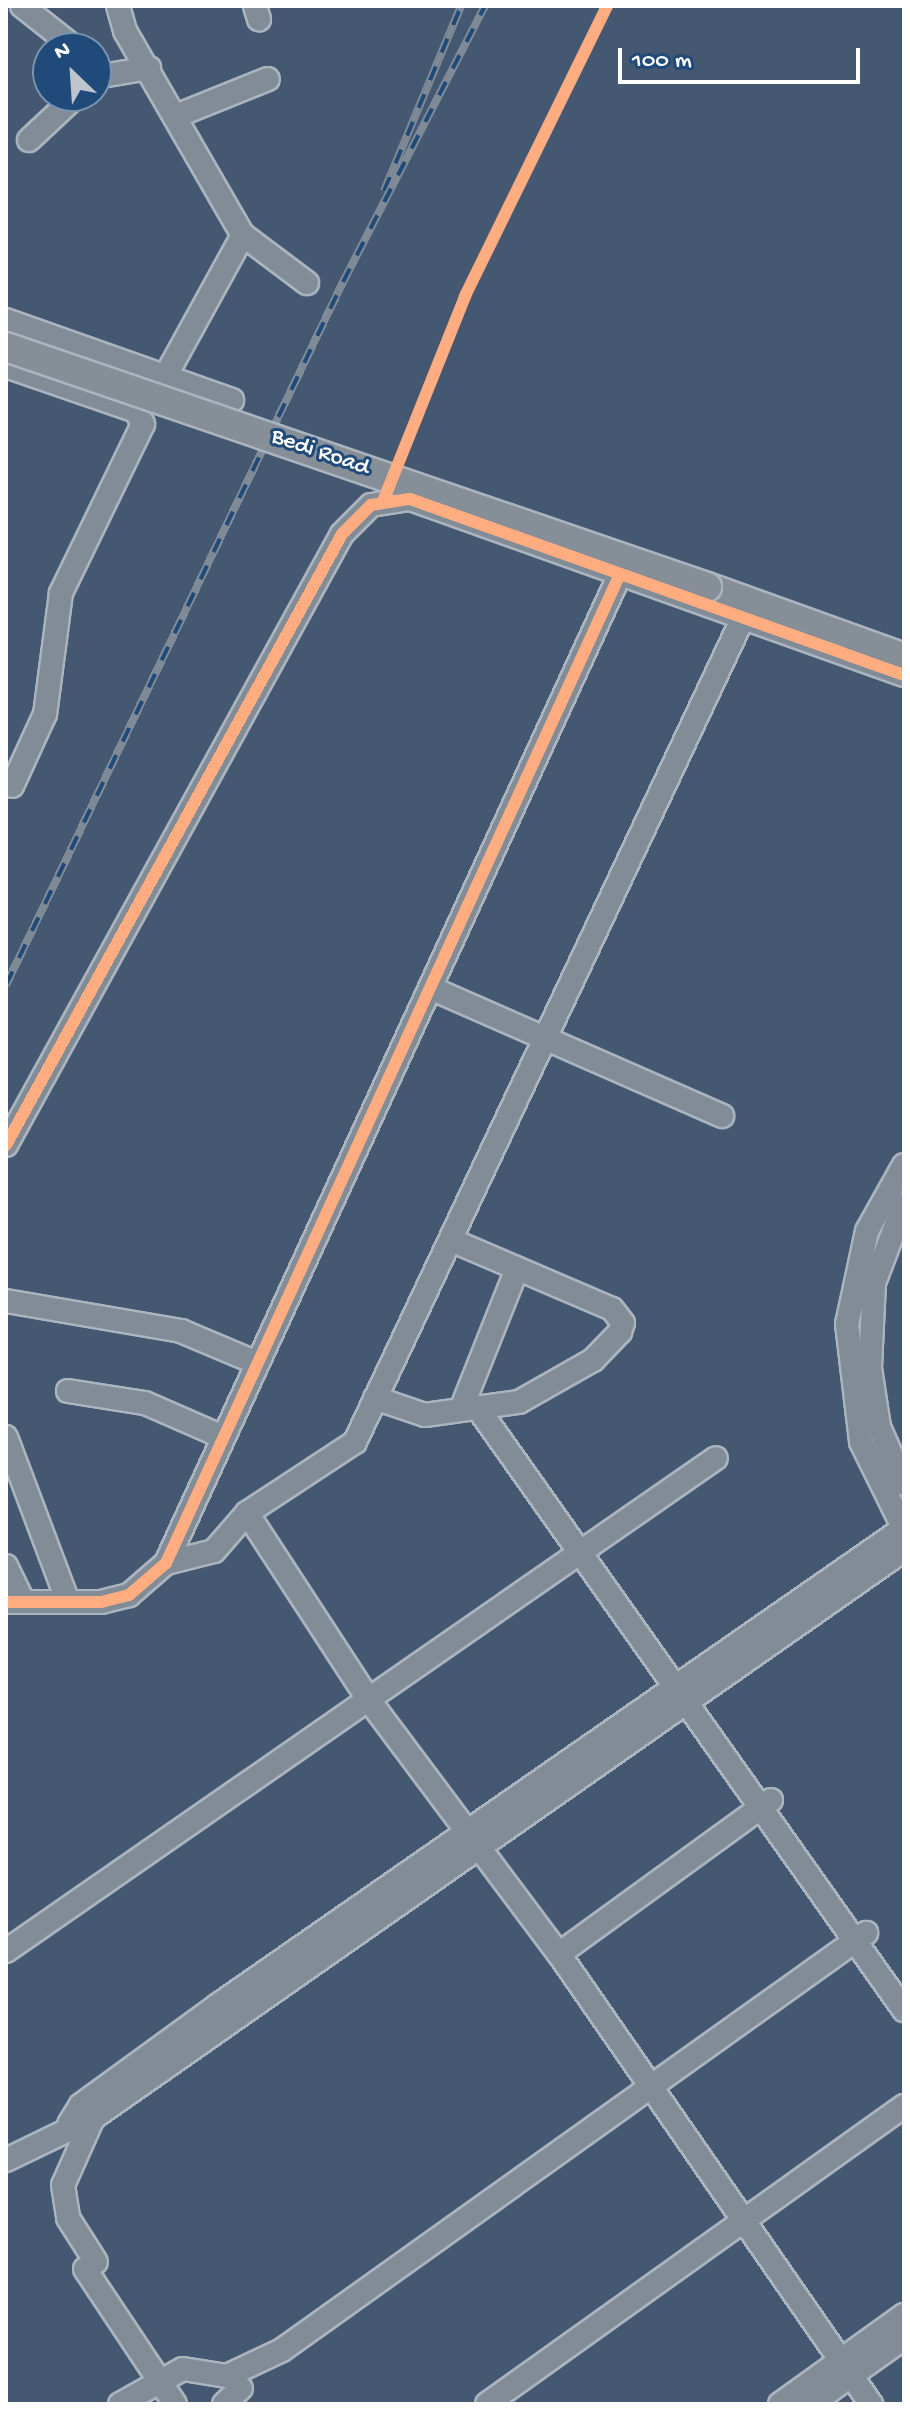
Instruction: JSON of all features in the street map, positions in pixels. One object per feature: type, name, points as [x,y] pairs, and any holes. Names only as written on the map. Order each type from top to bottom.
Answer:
[{"type":"main road","name":"Bedi Road","points":[[6,347],[904,658]]},
{"type":"street","points":[[22,6],[55,32]]},
{"type":"street","points":[[118,6],[149,68],[243,235],[307,283]]},
{"type":"street","points":[[112,70],[149,68]]},
{"type":"street","points":[[176,116],[268,79]]},
{"type":"street","points":[[29,140],[59,112]]},
{"type":"street","points":[[165,377],[243,235]]},
{"type":"street","points":[[6,320],[232,400]]},
{"type":"street","points":[[6,366],[136,411],[143,424],[61,593],[45,714],[12,786]]},
{"type":"street","points":[[6,1145],[357,516],[384,499],[410,499],[904,675]]},
{"type":"street","points":[[6,1566],[14,1600],[101,1602],[129,1595],[166,1563],[620,574]]},
{"type":"street","points":[[166,1563],[205,1557],[247,1513],[355,1442],[743,618]]},
{"type":"street","points":[[442,993],[545,1042],[722,1116]]},
{"type":"street","points":[[69,2124],[81,2105],[470,1839],[904,1529],[861,1442],[847,1324],[867,1231],[904,1165]]},
{"type":"street","points":[[901,1214],[874,1283],[870,1368],[879,1427],[904,1484]]},
{"type":"street","points":[[375,1398],[425,1415],[537,1394],[593,1360],[629,1322],[451,1240]]},
{"type":"street","points":[[477,1407],[517,1269]]},
{"type":"street","points":[[6,1301],[181,1331],[257,1363]]},
{"type":"street","points":[[68,1391],[145,1403],[223,1437]]},
{"type":"street","points":[[477,1407],[587,1552],[766,1804],[860,1937],[904,2010]]},
{"type":"street","points":[[6,1437],[13,1475],[67,1599]]},
{"type":"street","points":[[6,1951],[371,1703],[716,1458]]},
{"type":"street","points":[[247,1513],[371,1703],[559,1954],[871,2404]]},
{"type":"street","points":[[684,1689],[904,1550]]},
{"type":"street","points":[[559,1954],[766,1804]]},
{"type":"street","points":[[6,2160],[69,2124],[93,2118],[470,1839]]},
{"type":"street","points":[[860,1937],[904,1987]]},
{"type":"street","points":[[224,2404],[237,2378],[860,1937]]},
{"type":"street","points":[[487,2404],[904,2106]]},
{"type":"street","points":[[93,2118],[63,2185],[68,2218],[91,2266],[175,2404]]},
{"type":"street","points":[[811,2404],[904,2315]]},
{"type":"street","points":[[780,2404],[904,2338]]},
{"type":"street","points":[[120,2404],[160,2381],[196,2368],[237,2378]]},
{"type":"railway","points":[[384,191],[461,6]]},
{"type":"railway","points":[[6,985],[343,282],[485,6]]},
{"type":"cycle path","points":[[384,499],[465,296],[607,6]]},
{"type":"cycle path","points":[[6,1145],[342,534],[371,505],[410,499],[904,675]]},
{"type":"cycle path","points":[[6,1602],[101,1602],[129,1595],[166,1563],[620,574]]}]
